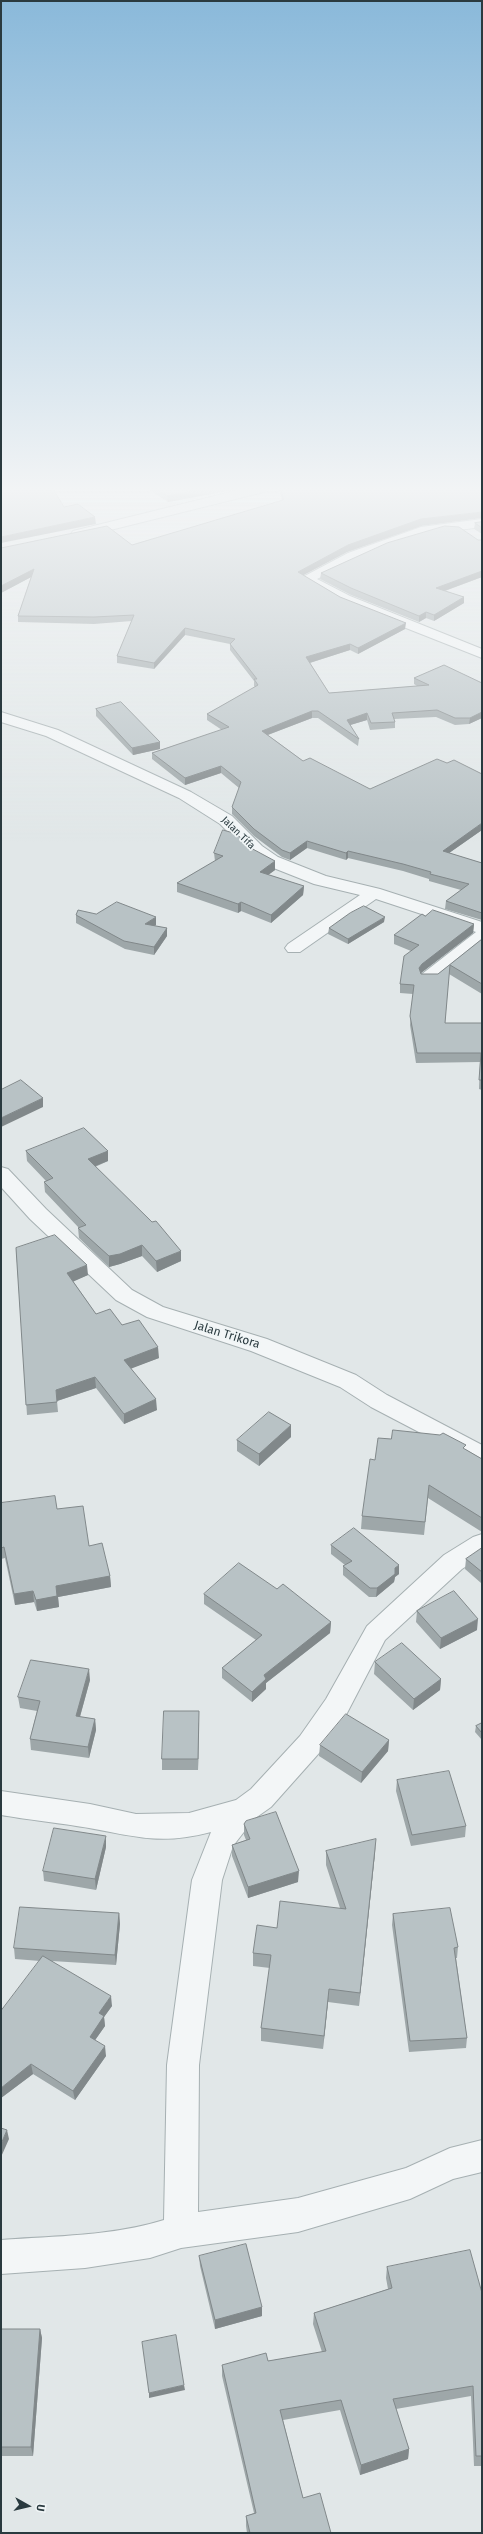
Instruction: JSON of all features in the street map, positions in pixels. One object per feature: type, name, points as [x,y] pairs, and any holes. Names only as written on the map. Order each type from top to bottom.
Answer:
[{"type":"street","points":[[366,607],[482,654]]},
{"type":"street","name":"Jalan Tifa","points":[[1,717],[52,733],[185,796],[226,820],[256,850],[272,861],[320,880],[374,894],[482,928]]},
{"type":"street","points":[[294,948],[374,894]]},
{"type":"street","points":[[429,978],[482,936]]},
{"type":"street","name":"Jalan Trikora","points":[[1,1174],[38,1214],[124,1294],[155,1312],[259,1345],[348,1381],[379,1401],[482,1456]]},
{"type":"street","points":[[181,2231],[183,2065],[207,1880],[221,1840],[244,1810],[261,1798],[310,1744],[336,1708],[376,1633],[454,1562],[482,1544]]},
{"type":"street","points":[[1,1803],[90,1816],[136,1826],[162,1827],[189,1825],[244,1810]]},
{"type":"street","points":[[1,2258],[85,2251],[150,2241],[181,2231],[298,2215],[410,2183],[450,2164],[482,2156]]},
{"type":"building","points":[[21,607],[366,607],[406,623],[358,648],[350,644],[306,657],[329,693],[429,685],[414,678],[444,665],[482,683],[482,712],[470,718],[455,718],[437,710],[392,713],[395,722],[371,723],[367,713],[347,720],[359,739],[318,711],[312,711],[262,731],[303,761],[310,758],[370,789],[437,759],[447,763],[454,760],[482,774],[482,823],[443,851],[482,863],[482,913],[446,901],[469,884],[430,874],[431,872],[348,851],[346,853],[307,841],[290,853],[282,850],[254,829],[232,807],[241,782],[221,766],[185,778],[152,753],[229,727],[207,714],[258,685],[254,679],[257,679],[230,644],[235,639],[185,628],[154,663],[117,656],[134,615],[94,617],[18,616]]},
{"type":"building","points":[[398,607],[447,607],[434,615],[426,612],[419,616]]},
{"type":"building","points":[[121,702],[160,742],[132,748],[96,709]]},
{"type":"building","points":[[223,830],[237,834],[249,847],[275,861],[260,872],[304,886],[271,915],[241,902],[238,904],[177,883],[223,856],[214,853]]},
{"type":"building","points":[[117,902],[156,917],[145,924],[167,928],[154,947],[124,941],[76,915],[78,910],[96,914]]},
{"type":"building","points":[[364,906],[385,917],[348,939],[329,928],[350,913]]},
{"type":"building","points":[[433,910],[474,924],[422,964],[419,968],[421,974],[438,974],[482,939],[482,984],[450,965],[445,1023],[482,1023],[482,1080],[479,1080],[481,1053],[417,1053],[410,1016],[414,985],[400,984],[404,956],[419,945],[394,935],[422,914],[425,916]]},
{"type":"building","points":[[21,1080],[43,1098],[1,1118],[1,1090]]},
{"type":"building","points":[[84,1128],[108,1151],[88,1159],[152,1222],[156,1221],[181,1251],[156,1261],[142,1245],[120,1254],[109,1256],[78,1228],[86,1225],[44,1182],[53,1178],[26,1151]]},
{"type":"building","points":[[55,1235],[87,1265],[67,1273],[96,1314],[110,1309],[122,1325],[139,1320],[158,1347],[124,1360],[156,1399],[124,1414],[95,1377],[56,1390],[57,1402],[26,1405],[16,1248]]},
{"type":"building","points":[[269,1412],[291,1425],[259,1454],[237,1440]]},
{"type":"building","points":[[393,1430],[440,1435],[443,1433],[466,1445],[463,1448],[482,1459],[482,1518],[429,1485],[425,1522],[362,1516],[370,1459],[375,1460],[378,1438],[391,1439]]},
{"type":"building","points":[[55,1496],[57,1509],[83,1506],[89,1546],[102,1543],[110,1576],[56,1586],[57,1596],[36,1600],[33,1591],[14,1594],[4,1547],[1,1548],[1,1503]]},
{"type":"building","points":[[354,1528],[399,1565],[395,1568],[395,1574],[377,1588],[370,1588],[343,1566],[352,1561],[331,1545]]},
{"type":"building","points":[[482,1548],[482,1572],[466,1559]]},
{"type":"building","points":[[239,1563],[277,1589],[283,1584],[331,1622],[264,1675],[266,1679],[252,1692],[222,1668],[262,1635],[204,1594]]},
{"type":"building","points":[[454,1591],[478,1619],[441,1638],[417,1611]]},
{"type":"building","points":[[402,1643],[441,1679],[414,1699],[375,1662]]},
{"type":"building","points":[[31,1660],[89,1669],[76,1716],[95,1719],[88,1747],[30,1739],[40,1701],[18,1697]]},
{"type":"building","points":[[164,1711],[199,1711],[198,1759],[162,1759]]},
{"type":"building","points":[[346,1714],[389,1740],[362,1772],[320,1745]]},
{"type":"building","points":[[482,1723],[482,1733],[476,1726]]},
{"type":"building","points":[[449,1771],[466,1826],[412,1835],[397,1780]]},
{"type":"building","points":[[276,1812],[299,1871],[248,1887],[232,1845],[250,1839],[244,1824],[246,1821]]},
{"type":"building","points":[[54,1828],[106,1836],[95,1879],[43,1871]]},
{"type":"building","points":[[376,1839],[360,1993],[329,1989],[324,2036],[261,2028],[271,1955],[253,1953],[257,1925],[277,1928],[280,1901],[346,1909],[326,1851]]},
{"type":"building","points":[[20,1907],[119,1913],[115,1955],[14,1948]]},
{"type":"building","points":[[450,1908],[458,1947],[454,1948],[467,2038],[410,2041],[393,1914]]},
{"type":"building","points":[[43,1956],[111,1996],[99,2013],[104,2016],[90,2037],[105,2046],[73,2091],[31,2064],[1,2088],[1,2011]]},
{"type":"building","points":[[1,2128],[7,2130],[1,2144]]},
{"type":"building","points":[[246,2244],[262,2307],[215,2320],[199,2256]]},
{"type":"building","points":[[470,2250],[482,2293],[482,2456],[476,2456],[473,2386],[393,2399],[409,2449],[361,2465],[341,2400],[280,2410],[303,2498],[320,2493],[331,2533],[250,2533],[246,2516],[256,2513],[222,2365],[266,2353],[268,2361],[326,2351],[314,2313],[392,2288],[387,2267]]},
{"type":"building","points":[[1,2329],[40,2329],[31,2447],[1,2447]]},
{"type":"building","points":[[176,2335],[184,2385],[149,2393],[142,2342]]}]
